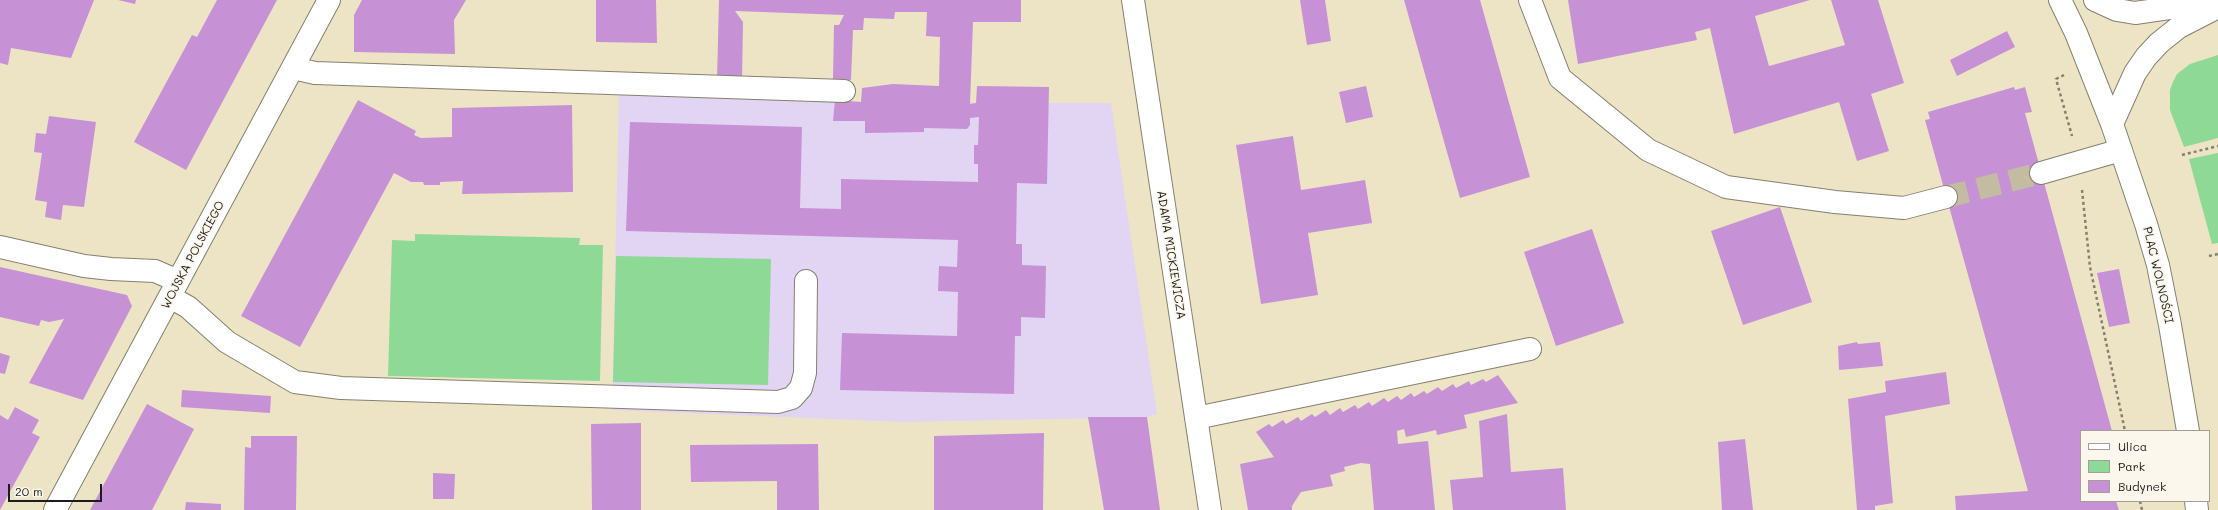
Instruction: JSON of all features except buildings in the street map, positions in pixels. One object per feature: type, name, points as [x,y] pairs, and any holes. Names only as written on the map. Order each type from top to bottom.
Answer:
[{"type":"street","name":"WOJSKA POLSKIEGO","points":[[55,510],[329,0]]},
{"type":"street","name":"ADAMA MICKIEWICZA","points":[[1133,0],[1210,510]]},
{"type":"street","points":[[1530,0],[1560,78],[1648,150],[1726,188],[1834,202],[1904,208],[1946,197]]},
{"type":"street","name":"PLAC WOLNOŚCI","points":[[2060,0],[2076,33],[2112,124],[2158,265],[2178,364],[2188,430]]},
{"type":"street","points":[[2096,1],[2117,10],[2135,13],[2218,1]]},
{"type":"street","points":[[2112,124],[2135,74],[2146,57],[2159,43],[2179,27],[2218,7]]},
{"type":"street","points":[[292,68],[314,73],[844,91]]},
{"type":"street","points":[[2041,173],[2121,150]]},
{"type":"street","points":[[0,247],[84,266],[155,271],[174,289],[188,307],[227,342],[295,382],[341,388],[778,402],[792,398],[801,388],[805,373],[806,281]]},
{"type":"street","points":[[1196,418],[1530,349]]},
{"type":"path","points":[[2056,79],[2079,162],[2090,267],[2125,430]]},
{"type":"path","points":[[2182,154],[2218,146]]},
{"type":"path","points":[[2208,256],[2218,254]]},
{"type":"shaded area","points":[[619,92],[864,102],[1111,103],[1157,414],[1147,417],[904,422],[612,410]]},
{"type":"green space","points":[[2218,55],[2218,138],[2184,147],[2170,110],[2170,90],[2177,74],[2190,64]]},
{"type":"green space","points":[[2218,153],[2218,243],[2212,244],[2189,159]]},
{"type":"green space","points":[[415,234],[580,238],[579,245],[603,245],[600,381],[388,376],[392,240],[415,241]]},
{"type":"green space","points":[[616,256],[771,259],[768,385],[613,382]]},
{"type":"tunnel","points":[[1946,197],[2041,173]]}]
